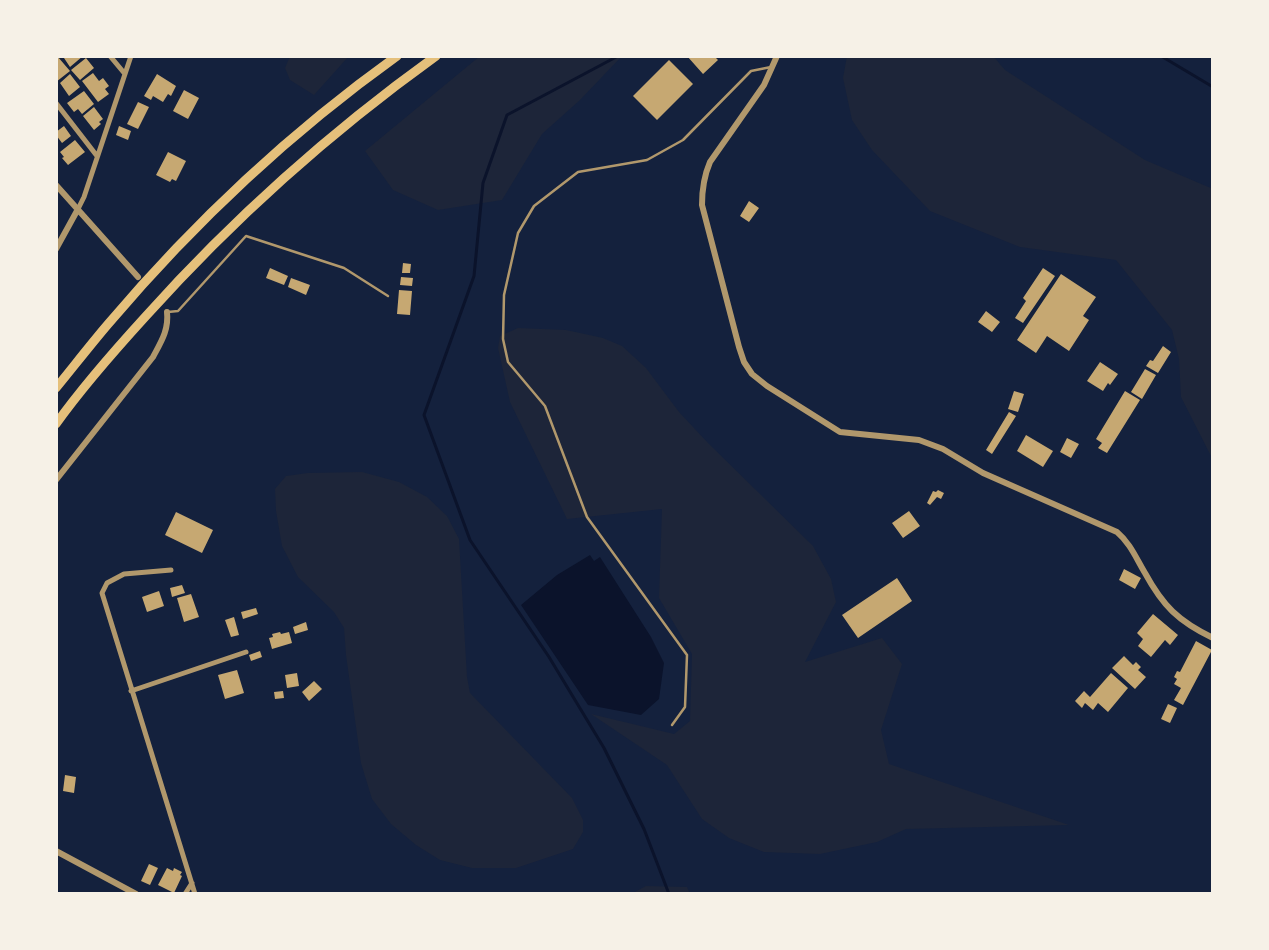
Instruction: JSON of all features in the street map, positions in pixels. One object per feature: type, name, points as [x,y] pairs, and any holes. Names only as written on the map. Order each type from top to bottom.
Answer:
[{"type":"highway","points":[[56,388],[115,316],[216,208],[290,140],[397,56]]},
{"type":"highway","points":[[56,424],[127,336],[182,274],[233,223],[305,158],[382,94],[436,56]]},
{"type":"street","points":[[110,56],[125,74]]},
{"type":"street","points":[[56,249],[84,197],[131,56]]},
{"type":"street","points":[[777,56],[764,84],[710,162],[705,173],[702,188],[702,205],[739,348],[744,362],[752,374],[796,406],[840,432],[920,440],[943,449],[983,473],[1116,532],[1126,540],[1148,579],[1171,611],[1183,622],[1213,638]]},
{"type":"street","points":[[56,103],[97,156]]},
{"type":"street","points":[[56,185],[138,277]]},
{"type":"street","points":[[56,480],[153,357],[165,334],[168,322],[167,312]]},
{"type":"street","points":[[170,570],[124,574],[107,583],[102,593],[195,894]]},
{"type":"street","points":[[131,691],[246,652]]},
{"type":"street","points":[[56,851],[136,894]]},
{"type":"street","points":[[185,894],[192,883]]},
{"type":"lane","points":[[672,725],[685,707],[686,655],[587,517],[545,406],[508,362],[503,339],[504,295],[518,233],[534,206],[578,172],[647,160],[683,140],[751,71],[773,67]]},
{"type":"lane","points":[[167,312],[178,311],[246,236],[344,268],[388,296]]},
{"type":"shaded area","points":[[290,56],[349,56],[314,95],[290,80],[285,68]]},
{"type":"shaded area","points":[[480,56],[622,56],[580,100],[542,134],[502,200],[438,210],[393,190],[365,151]]},
{"type":"shaded area","points":[[847,56],[993,56],[1005,70],[1145,160],[1213,189],[1213,460],[1181,397],[1179,359],[1172,330],[1116,260],[1020,247],[930,211],[872,150],[852,120],[843,78]]},
{"type":"shaded area","points":[[518,328],[566,330],[603,338],[622,346],[646,368],[679,412],[708,443],[813,546],[831,579],[836,602],[805,662],[882,638],[902,664],[881,730],[889,764],[1069,825],[906,829],[877,842],[820,854],[764,852],[729,838],[702,819],[667,765],[591,714],[674,734],[690,721],[692,654],[659,598],[662,509],[567,519],[510,402],[498,348],[500,336]]},
{"type":"shaded area","points":[[362,472],[399,482],[427,497],[447,516],[459,539],[467,677],[470,693],[572,798],[583,820],[583,832],[573,849],[516,868],[472,868],[440,860],[416,845],[391,824],[372,799],[361,763],[344,628],[334,612],[298,577],[282,546],[276,511],[275,489],[286,476],[308,473]]},
{"type":"shaded area","points":[[590,555],[594,561],[600,557],[651,637],[664,663],[659,699],[641,715],[588,705],[521,605],[557,575]]},
{"type":"shaded area","points":[[646,886],[687,887],[690,894],[631,894]]},
{"type":"building","points":[[66,56],[83,56],[70,67],[64,58]]},
{"type":"building","points":[[687,56],[714,56],[718,60],[703,74]]},
{"type":"building","points":[[58,57],[70,71],[56,82],[56,59]]},
{"type":"building","points":[[86,58],[94,68],[80,80],[71,70]]},
{"type":"building","points":[[669,60],[693,84],[657,120],[633,96]]},
{"type":"building","points":[[93,73],[99,81],[103,78],[109,86],[105,89],[109,94],[98,102],[82,81]]},
{"type":"building","points":[[70,74],[80,87],[69,96],[60,83]]},
{"type":"building","points":[[157,74],[176,86],[171,96],[168,94],[163,102],[153,96],[151,100],[144,96]]},
{"type":"building","points":[[184,90],[199,98],[188,119],[173,111]]},
{"type":"building","points":[[84,91],[94,104],[82,114],[78,109],[74,112],[67,103]]},
{"type":"building","points":[[138,102],[149,107],[138,129],[127,124]]},
{"type":"building","points":[[94,107],[103,119],[99,122],[101,124],[94,130],[83,116]]},
{"type":"building","points":[[64,126],[71,136],[62,143],[56,132]]},
{"type":"building","points":[[119,126],[131,131],[128,140],[116,135]]},
{"type":"building","points":[[75,140],[85,152],[68,165],[60,152]]},
{"type":"building","points":[[168,152],[186,161],[176,181],[172,179],[170,182],[156,175]]},
{"type":"building","points":[[749,201],[759,208],[749,222],[740,216]]},
{"type":"building","points":[[403,263],[411,264],[410,273],[402,273]]},
{"type":"building","points":[[270,268],[288,276],[284,285],[266,278]]},
{"type":"building","points":[[1043,268],[1055,276],[1023,323],[1015,318],[1026,301],[1023,298]]},
{"type":"building","points":[[1061,274],[1096,297],[1083,316],[1089,320],[1069,351],[1047,336],[1036,353],[1017,340]]},
{"type":"building","points":[[401,277],[413,278],[412,286],[400,285]]},
{"type":"building","points":[[291,278],[310,285],[306,295],[288,287]]},
{"type":"building","points":[[399,290],[412,291],[410,315],[397,314]]},
{"type":"building","points":[[986,311],[1000,322],[992,332],[978,322]]},
{"type":"building","points":[[1163,346],[1171,352],[1158,373],[1146,366],[1150,360],[1153,361]]},
{"type":"building","points":[[1100,362],[1118,374],[1110,385],[1108,383],[1103,391],[1087,381]]},
{"type":"building","points":[[1145,369],[1156,375],[1142,399],[1131,392]]},
{"type":"building","points":[[1014,391],[1024,394],[1018,412],[1008,409]]},
{"type":"building","points":[[1125,391],[1140,400],[1107,453],[1098,448],[1102,443],[1096,439]]},
{"type":"building","points":[[1009,412],[1016,416],[992,454],[986,450]]},
{"type":"building","points":[[1026,435],[1053,451],[1043,467],[1017,451]]},
{"type":"building","points":[[1067,438],[1079,444],[1071,458],[1060,452]]},
{"type":"building","points":[[938,490],[944,493],[941,499],[937,497],[930,505],[927,503],[933,491],[936,492]]},
{"type":"building","points":[[909,511],[920,526],[903,538],[892,523]]},
{"type":"building","points":[[176,512],[213,530],[202,553],[165,535]]},
{"type":"building","points":[[1124,569],[1141,578],[1135,589],[1119,580]]},
{"type":"building","points":[[897,578],[912,601],[858,638],[842,615]]},
{"type":"building","points":[[182,585],[185,593],[172,597],[170,588]]},
{"type":"building","points":[[159,591],[164,606],[147,612],[142,597]]},
{"type":"building","points":[[191,594],[199,617],[184,622],[177,598]]},
{"type":"building","points":[[256,608],[258,614],[243,619],[241,612]]},
{"type":"building","points":[[1153,614],[1178,635],[1170,645],[1165,640],[1151,657],[1138,646],[1143,639],[1137,633]]},
{"type":"building","points":[[234,617],[239,635],[231,637],[225,620]]},
{"type":"building","points":[[306,622],[308,630],[295,634],[293,627]]},
{"type":"building","points":[[280,632],[281,634],[289,632],[292,643],[272,649],[269,638],[273,637],[272,634]]},
{"type":"building","points":[[1196,641],[1212,650],[1183,705],[1174,700],[1181,688],[1174,684],[1177,679],[1174,677],[1177,671],[1180,672]]},
{"type":"building","points":[[260,651],[262,657],[251,661],[249,655]]},
{"type":"building","points":[[1124,656],[1133,665],[1136,662],[1141,667],[1138,670],[1146,677],[1135,689],[1112,668]]},
{"type":"building","points":[[237,670],[244,693],[225,699],[218,675]]},
{"type":"building","points":[[297,673],[299,686],[287,688],[285,675]]},
{"type":"building","points":[[1111,673],[1128,688],[1108,712],[1098,703],[1093,710],[1085,703],[1082,708],[1075,701],[1084,691],[1090,697]]},
{"type":"building","points":[[314,681],[322,689],[309,701],[302,692]]},
{"type":"building","points":[[283,691],[284,698],[275,699],[274,692]]},
{"type":"building","points":[[1168,704],[1177,708],[1170,723],[1161,719]]},
{"type":"building","points":[[65,775],[76,777],[74,793],[63,791]]},
{"type":"building","points":[[149,864],[158,868],[150,885],[141,881]]},
{"type":"building","points":[[167,868],[173,871],[174,868],[182,872],[174,893],[158,885]]},
{"type":"waterway","points":[[618,56],[507,115],[483,183],[474,276],[424,415],[470,540],[549,657],[604,748],[644,829],[669,894]]},
{"type":"waterway","points":[[1161,56],[1213,87]]}]
